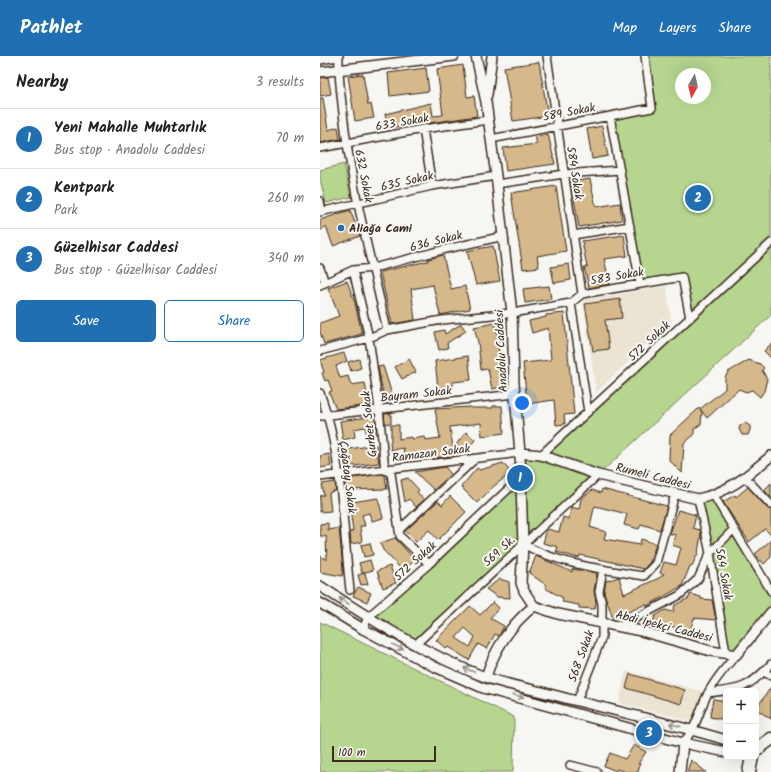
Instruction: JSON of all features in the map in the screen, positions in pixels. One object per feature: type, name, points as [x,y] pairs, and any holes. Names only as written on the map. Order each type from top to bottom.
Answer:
[{"type":"street","points":[[320,59],[338,56]]},
{"type":"street","name":"632 Sokak","points":[[338,56],[338,70],[346,143],[358,204],[387,330]]},
{"type":"street","points":[[320,72],[454,56]]},
{"type":"street","name":"Anadolu Caddesi","points":[[476,56],[486,102],[497,180],[512,313],[515,394],[520,453],[523,544],[521,583],[524,591],[534,606]]},
{"type":"street","name":"Anadolu Caddesi","points":[[486,102],[492,56]]},
{"type":"street","name":"584 Sokak","points":[[547,56],[582,294]]},
{"type":"street","name":"589 Sokak","points":[[491,139],[652,108],[645,56]]},
{"type":"street","points":[[610,116],[640,284]]},
{"type":"street","name":"633 Sokak","points":[[320,148],[423,129],[488,120]]},
{"type":"street","points":[[423,129],[432,186]]},
{"type":"street","name":"635 Sokak","points":[[321,212],[432,186],[620,170]]},
{"type":"street","points":[[320,201],[321,212]]},
{"type":"street","points":[[573,235],[630,226]]},
{"type":"street","name":"636 Sokak","points":[[322,284],[353,270],[373,268],[504,236]]},
{"type":"street","name":"572 Sokak","points":[[541,455],[771,243]]},
{"type":"street","points":[[320,268],[322,284]]},
{"type":"street","name":"Gurbet Sokak","points":[[353,270],[370,338],[380,409],[385,470],[391,473],[400,536],[429,564]]},
{"type":"street","name":"583 Sokak","points":[[572,303],[582,294],[682,276],[690,318]]},
{"type":"street","points":[[320,351],[370,338],[387,330],[442,320],[512,313],[572,303],[588,412]]},
{"type":"street","name":"Çağatay Sokak","points":[[320,393],[328,415],[338,474],[350,590]]},
{"type":"street","name":"Bayram Sokak","points":[[320,416],[515,394]]},
{"type":"street","name":"Rumeli Caddesi","points":[[520,453],[541,455],[598,475],[698,499],[714,496],[731,488],[771,456]]},
{"type":"street","name":"Ramazan Sokak","points":[[320,477],[520,453]]},
{"type":"street","points":[[399,530],[475,459]]},
{"type":"street","name":"569 Sk.","points":[[416,644],[598,475]]},
{"type":"street","points":[[745,477],[771,505]]},
{"type":"street","name":"572 Sokak","points":[[363,629],[368,617],[429,564],[520,478]]},
{"type":"street","points":[[523,544],[554,559],[603,570],[644,576],[656,563],[675,494]]},
{"type":"street","points":[[714,496],[771,591]]},
{"type":"street","name":"564 Sokak","points":[[698,499],[731,654]]},
{"type":"street","points":[[619,627],[680,595],[698,579],[710,553],[734,529]]},
{"type":"street","name":"568 Sokak","points":[[577,701],[602,637],[602,604],[599,592],[603,570]]},
{"type":"street","points":[[320,586],[368,617],[416,644],[486,677],[694,730],[723,739]]},
{"type":"street","points":[[320,603],[363,629],[433,666],[483,688],[683,743],[723,751]]},
{"type":"street","points":[[486,677],[497,649],[524,614],[534,606]]},
{"type":"street","name":"Abdi İpekçi Caddesi","points":[[534,606],[558,614],[619,627],[711,651],[731,654]]},
{"type":"street","points":[[680,772],[683,743],[694,730],[708,693],[731,654],[771,612]]},
{"type":"street","points":[[708,693],[748,686],[771,664]]},
{"type":"street","points":[[764,672],[771,676]]},
{"type":"street","points":[[570,765],[597,772]]},
{"type":"shaded area","points":[[667,286],[671,320],[596,393],[583,300]]},
{"type":"shaded area","points":[[626,671],[706,692],[694,722],[619,703]]},
{"type":"green space","points":[[645,56],[771,56],[771,315],[416,644],[368,617],[520,478],[520,453],[541,455],[690,318],[682,277],[640,284],[610,116],[652,107]]},
{"type":"green space","points":[[344,164],[351,197],[326,203],[320,179],[320,170]]},
{"type":"green space","points":[[714,496],[771,591],[771,612],[736,655],[726,653],[698,499]]},
{"type":"green space","points":[[320,622],[514,717],[513,772],[320,772]]},
{"type":"building","points":[[539,62],[548,116],[513,121],[504,67]]},
{"type":"building","points":[[463,65],[467,97],[474,96],[477,116],[422,124],[421,120],[388,129],[385,114],[431,103],[433,116],[443,115],[437,69]]},
{"type":"building","points":[[426,68],[429,91],[390,96],[388,73]]},
{"type":"building","points":[[363,74],[368,105],[371,104],[374,118],[355,121],[348,76]]},
{"type":"building","points":[[328,77],[331,94],[320,96],[320,78]]},
{"type":"building","points":[[320,98],[323,98],[328,130],[338,127],[340,139],[320,143]]},
{"type":"building","points":[[602,126],[608,156],[592,159],[587,129]]},
{"type":"building","points":[[548,134],[555,164],[506,171],[503,148],[537,144],[535,137]]},
{"type":"building","points":[[590,179],[596,207],[620,203],[622,220],[579,227],[571,182]]},
{"type":"building","points":[[556,186],[566,251],[537,256],[539,267],[523,269],[511,193]]},
{"type":"building","name":"Aliağa Cami","points":[[350,210],[360,236],[333,246],[326,226],[320,231],[320,220]]},
{"type":"building","points":[[624,235],[627,256],[604,259],[610,284],[589,288],[584,267],[587,267],[582,241]]},
{"type":"building","points":[[493,246],[500,281],[476,285],[467,251]]},
{"type":"building","points":[[443,255],[451,289],[465,286],[470,309],[440,315],[433,285],[411,289],[415,320],[392,324],[380,272],[428,261],[428,259]]},
{"type":"building","points":[[569,264],[571,280],[554,283],[551,267]]},
{"type":"building","points":[[347,281],[355,303],[362,334],[324,344],[320,332],[320,323],[339,316],[328,288]]},
{"type":"building","points":[[549,286],[551,299],[525,303],[523,289]]},
{"type":"building","points":[[620,299],[622,318],[605,320],[609,349],[593,351],[585,304]]},
{"type":"building","points":[[564,313],[574,414],[564,415],[565,424],[556,425],[554,400],[527,404],[523,363],[551,360],[548,328],[532,333],[529,321],[546,317],[546,315]]},
{"type":"building","points":[[495,323],[498,338],[500,372],[502,371],[505,386],[492,389],[488,369],[481,370],[478,342],[474,327]]},
{"type":"building","points":[[461,324],[466,331],[447,343],[448,348],[439,350],[435,332],[444,330],[445,334]]},
{"type":"building","points":[[771,344],[771,358],[764,351]]},
{"type":"building","points":[[344,353],[347,361],[336,366],[340,378],[348,376],[351,385],[365,383],[367,395],[369,394],[371,405],[336,409],[329,392],[332,391],[328,380],[325,381],[322,373],[324,372],[320,360]]},
{"type":"building","points":[[468,356],[471,380],[453,382],[453,387],[438,388],[435,361]]},
{"type":"building","points":[[359,359],[361,368],[351,371],[348,362]]},
{"type":"building","points":[[409,359],[416,372],[402,379],[395,367]]},
{"type":"building","points":[[749,360],[760,364],[764,368],[762,370],[767,379],[764,391],[760,397],[752,390],[746,392],[739,389],[707,418],[700,409],[725,389],[725,377],[728,372]]},
{"type":"building","points":[[383,366],[394,401],[385,403],[378,367]]},
{"type":"building","points":[[493,406],[502,406],[504,433],[482,436],[481,423],[450,427],[454,456],[433,458],[433,454],[414,457],[414,461],[406,462],[405,460],[402,460],[404,448],[391,450],[391,425],[399,425],[399,439],[412,437],[412,439],[424,437],[425,440],[440,438],[435,409],[471,407],[493,408]]},
{"type":"building","points":[[699,408],[702,412],[701,424],[694,429],[694,435],[684,443],[682,473],[669,460],[670,435]]},
{"type":"building","points":[[391,413],[391,424],[385,423],[384,414]]},
{"type":"building","points":[[375,416],[376,434],[367,436],[365,427],[354,429],[355,437],[343,440],[340,421]]},
{"type":"building","points":[[745,423],[750,426],[750,430],[748,435],[742,435],[739,429],[740,426]]},
{"type":"building","points":[[466,432],[475,440],[464,453],[455,446]]},
{"type":"building","points":[[376,445],[379,463],[345,467],[342,450]]},
{"type":"building","points":[[329,454],[331,466],[320,468],[320,456]]},
{"type":"building","points":[[503,463],[511,473],[494,486],[477,503],[461,487],[477,468],[480,470]]},
{"type":"building","points":[[445,467],[451,474],[434,490],[415,472]]},
{"type":"building","points":[[383,474],[385,476],[387,489],[346,490],[344,479]]},
{"type":"building","points":[[408,478],[419,490],[417,492],[424,500],[416,507],[409,499],[405,502],[401,480]]},
{"type":"building","points":[[335,482],[336,490],[329,493],[331,511],[320,512],[320,496],[324,495],[322,484]]},
{"type":"building","points":[[771,483],[771,498],[764,490]]},
{"type":"building","points":[[748,487],[767,508],[771,510],[771,535],[765,529],[749,542],[723,502],[735,495],[736,497]]},
{"type":"building","points":[[602,489],[667,506],[660,530],[641,524],[639,529],[624,525],[627,514],[595,506],[594,508],[590,527],[606,532],[604,539],[640,545],[641,539],[656,544],[650,562],[644,569],[580,555],[579,558],[556,552],[558,547],[543,543],[547,529],[559,532],[563,517],[569,519],[571,507],[579,509],[581,499],[592,490],[601,493]]},
{"type":"building","points":[[450,496],[466,512],[438,540],[429,530],[416,542],[405,531],[438,501],[442,505]]},
{"type":"building","points":[[378,498],[383,518],[372,521],[369,513],[362,515],[365,526],[360,526],[362,542],[351,544],[350,532],[353,531],[351,516],[354,515],[352,502]]},
{"type":"building","points":[[678,510],[696,515],[693,528],[700,530],[701,534],[698,553],[692,566],[690,566],[682,586],[647,606],[646,604],[613,619],[604,592],[606,581],[619,577],[624,594],[659,578],[664,574],[660,573],[664,562],[676,565],[681,548],[672,545],[676,535],[670,534]]},
{"type":"building","points":[[328,523],[328,530],[339,528],[343,569],[342,576],[320,572],[320,556],[327,560],[326,536],[320,536],[320,524]]},
{"type":"building","points":[[395,538],[415,560],[403,571],[383,550],[380,543]]},
{"type":"building","points":[[771,540],[771,557],[764,564],[755,554]]},
{"type":"building","points":[[370,543],[373,555],[364,557],[361,545]]},
{"type":"building","points":[[536,556],[572,572],[572,569],[597,573],[594,591],[596,602],[595,609],[579,608],[579,605],[562,602],[563,598],[545,588],[546,585],[529,573]]},
{"type":"building","points":[[370,560],[373,570],[362,573],[359,563]]},
{"type":"building","points":[[390,566],[396,583],[383,588],[377,571]]},
{"type":"building","points":[[365,573],[368,584],[361,585],[358,575]]},
{"type":"building","points":[[500,579],[509,582],[510,598],[497,597],[486,589]]},
{"type":"building","points":[[358,587],[371,593],[367,602],[353,596]]},
{"type":"building","points":[[690,594],[701,597],[701,599],[712,600],[716,620],[694,618],[690,631],[653,622],[655,616],[665,610],[673,612],[675,605],[689,598]]},
{"type":"building","points":[[493,602],[499,608],[490,618],[504,626],[499,636],[495,634],[487,649],[478,644],[469,660],[448,647],[446,649],[436,640],[470,606],[480,615]],"holes":[[[465,628],[475,637],[470,647],[456,638]]]},
{"type":"building","points":[[630,674],[685,690],[681,704],[626,688]]},
{"type":"building","points":[[771,687],[771,719],[759,711],[759,705]]},
{"type":"building","points":[[713,699],[723,701],[723,719],[710,717]]},
{"type":"building","points":[[634,745],[646,752],[638,764],[640,764],[638,772],[626,772],[617,769],[616,771],[604,766],[610,753],[625,759]]},
{"type":"building","points":[[691,760],[706,772],[687,772]]},
{"type":"place","name":"Kentpark","points":[[698,198]]},
{"type":"place","name":"Aliağa Cami","points":[[341,228]]},
{"type":"place","name":"Yeni Mahalle Muhtarlık","points":[[520,478]]},
{"type":"place","name":"Güzelhisar Caddesi","points":[[649,733]]}]
